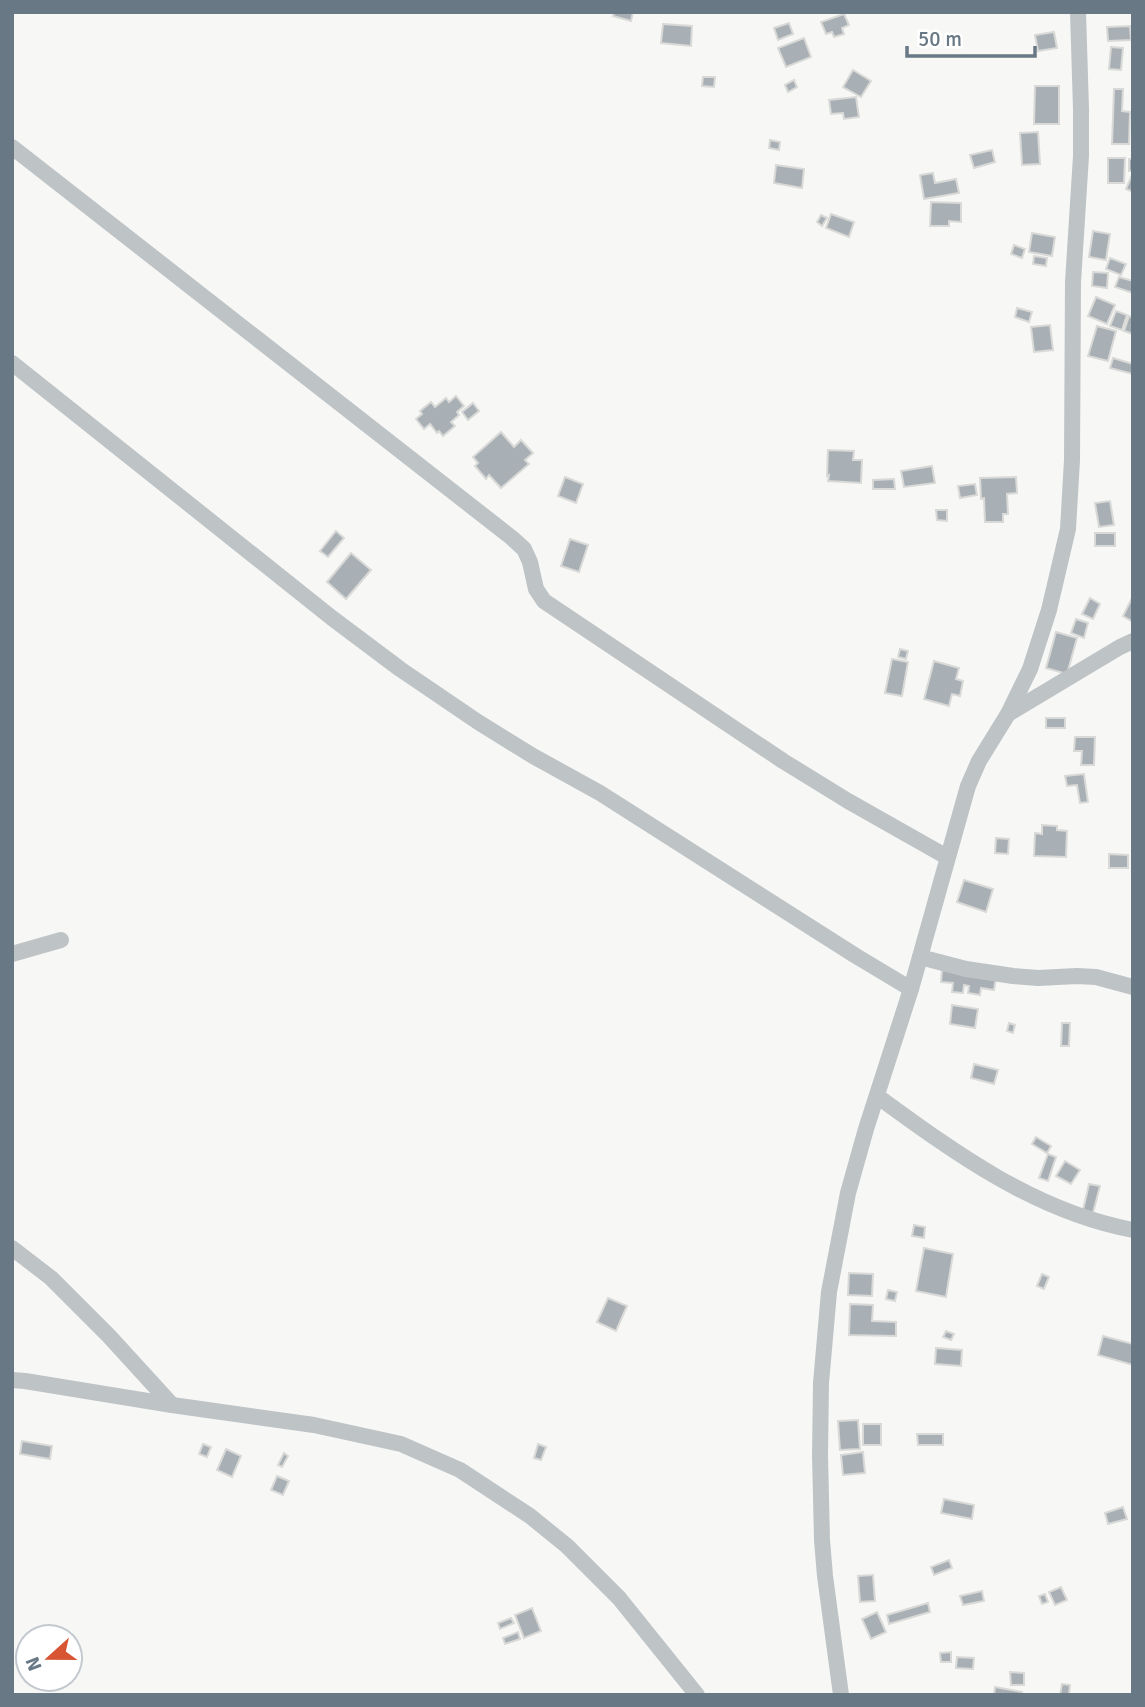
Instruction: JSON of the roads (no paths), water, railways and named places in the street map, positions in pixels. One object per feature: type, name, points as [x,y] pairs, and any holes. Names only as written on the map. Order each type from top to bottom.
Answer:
[{"type":"street","points":[[841,1695],[822,1540],[821,1382],[830,1292],[848,1193],[911,989],[968,786],[1030,669],[1049,610],[1063,553],[1070,504],[1072,460],[1073,282],[1082,109],[1078,12]]},
{"type":"street","points":[[12,147],[512,538],[524,550],[530,562],[536,589],[544,601],[783,761],[947,857]]},
{"type":"street","points":[[12,363],[400,669],[478,722],[600,793],[911,989]]},
{"type":"street","points":[[1008,714],[1133,641]]},
{"type":"street","points":[[12,954],[61,940]]},
{"type":"street","points":[[920,957],[966,969],[1013,976],[1096,977],[1133,987]]},
{"type":"street","points":[[877,1096],[1012,1187],[1064,1210],[1133,1230]]},
{"type":"street","points":[[12,1248],[51,1278],[172,1405]]},
{"type":"street","points":[[12,1380],[313,1425],[401,1444],[460,1470],[530,1516],[567,1546],[619,1598],[697,1695]]}]
